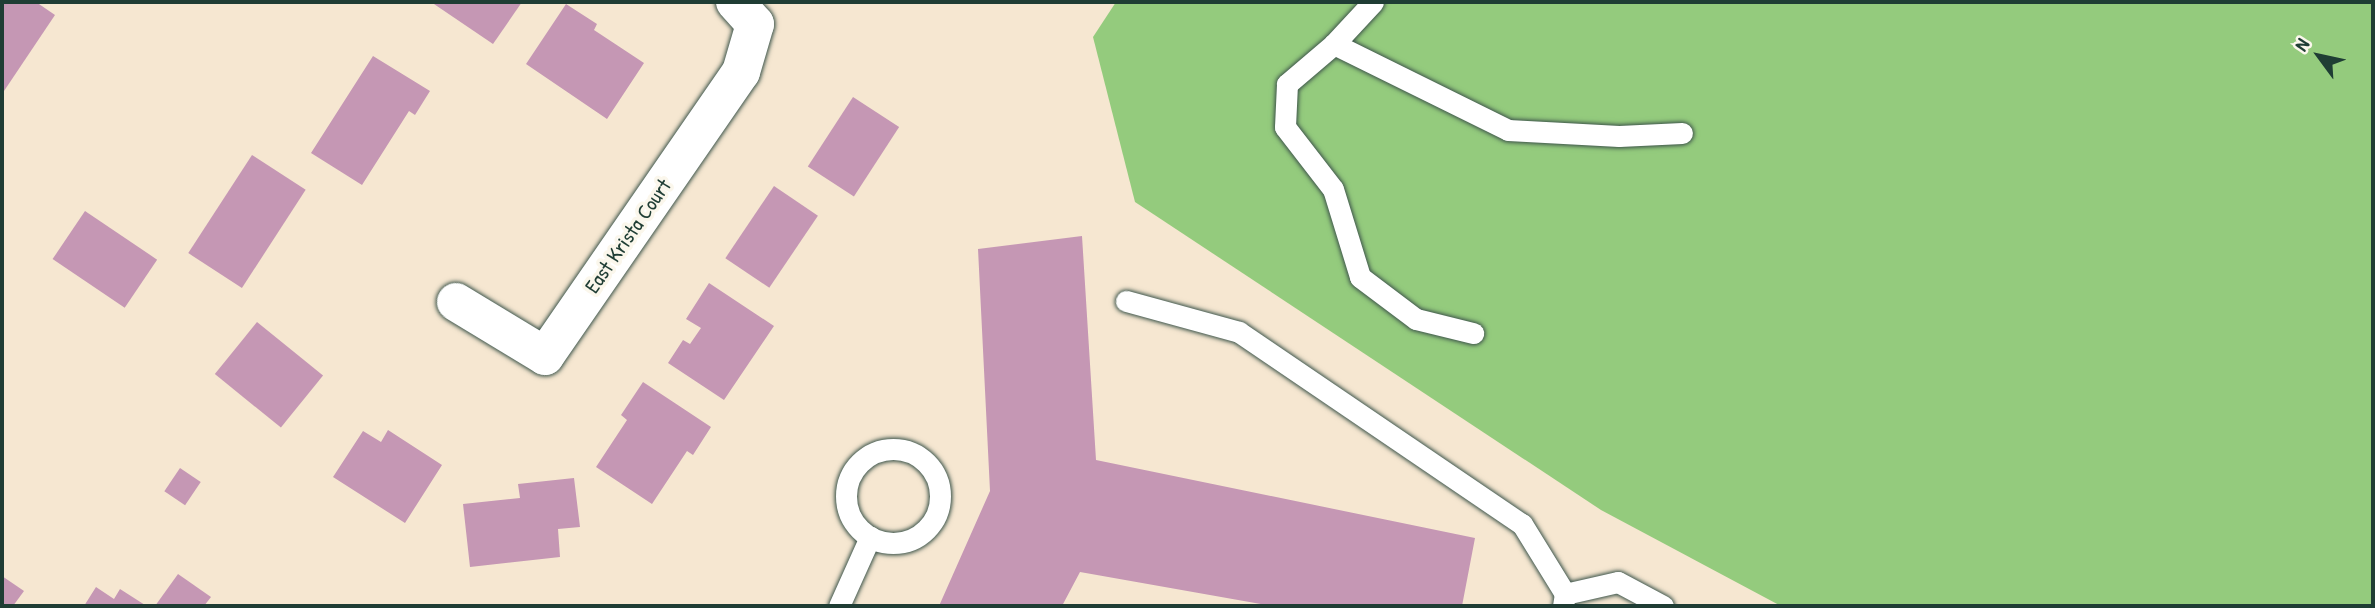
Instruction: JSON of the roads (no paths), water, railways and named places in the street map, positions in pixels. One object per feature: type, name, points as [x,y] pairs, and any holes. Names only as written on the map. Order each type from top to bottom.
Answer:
[{"type":"street","name":"East Krista Court","points":[[456,302],[545,356],[741,72],[745,13]]},
{"type":"lane","points":[[1373,2],[1334,44],[1287,84],[1285,127],[1333,189],[1360,277],[1416,318],[1473,333]]},
{"type":"lane","points":[[1334,44],[1508,130],[1619,136],[1682,133]]},
{"type":"lane","points":[[1126,301],[1239,332],[1522,524],[1564,600],[1618,582],[1662,606]]},
{"type":"lane","points":[[882,450],[913,453],[935,474],[940,496],[935,518],[926,530],[899,543],[870,537],[849,513],[848,481],[855,467],[882,450]]},
{"type":"lane","points":[[839,606],[870,537]]}]
